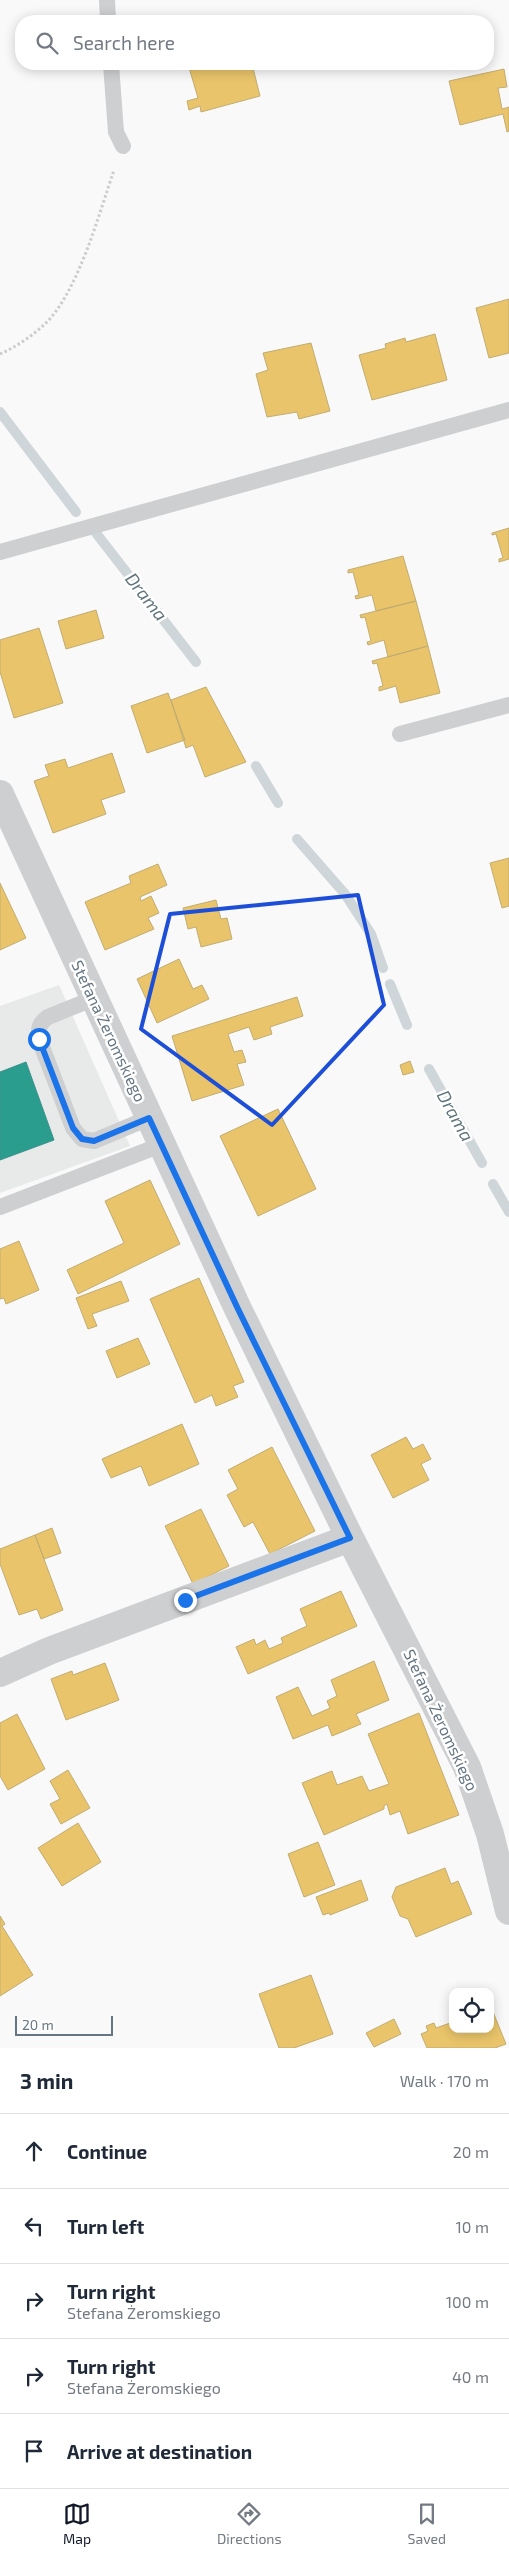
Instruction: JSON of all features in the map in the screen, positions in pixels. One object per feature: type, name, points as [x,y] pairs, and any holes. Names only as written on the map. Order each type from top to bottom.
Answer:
[{"type":"street","name":"Stefana Żeromskiego","points":[[0,794],[238,1309],[350,1538],[467,1767],[490,1834],[509,1911]]},
{"type":"street","points":[[0,1672],[48,1651],[350,1538]]},
{"type":"lane","points":[[107,0],[108,15]]},
{"type":"lane","points":[[111,70],[116,132],[123,146]]},
{"type":"lane","points":[[0,552],[509,410]]},
{"type":"lane","points":[[400,734],[509,705]]},
{"type":"lane","points":[[94,998],[48,1017],[42,1022],[38,1030],[39,1039],[73,1128],[82,1139],[94,1141],[149,1118]]},
{"type":"lane","points":[[0,1206],[161,1145]]},
{"type":"path","points":[[0,354],[15,347],[46,324],[63,299],[80,268],[123,146]]},
{"type":"highlighted area","points":[[358,895],[384,1005],[272,1125],[141,1029],[170,914]]},
{"type":"shaded area","points":[[59,985],[130,1146],[0,1193],[0,1006]]},
{"type":"building: Homes","points":[[504,69],[507,87],[498,88],[502,109],[509,107],[509,131],[507,132],[503,114],[460,125],[449,81]]},
{"type":"building: Homes","points":[[190,70],[254,70],[260,96],[201,112],[200,106],[189,110],[187,101],[198,98]]},
{"type":"building: Homes","points":[[509,299],[509,353],[489,358],[476,308]]},
{"type":"building: Homes","points":[[435,334],[447,380],[372,400],[359,355],[386,348],[385,344],[405,338],[406,342]]},
{"type":"building: Homes","points":[[311,343],[330,411],[299,419],[297,412],[267,417],[256,374],[268,370],[263,353]]},
{"type":"building: Homes","points":[[509,528],[509,559],[499,562],[499,559],[503,558],[496,534],[492,535],[492,533]]},
{"type":"building: Homes","points":[[403,556],[416,601],[376,611],[372,595],[356,599],[355,596],[359,595],[353,572],[348,573],[348,570]]},
{"type":"building: Homes","points":[[416,601],[428,646],[388,657],[384,640],[368,645],[367,642],[371,641],[365,617],[361,618],[360,615]]},
{"type":"building: Homes","points":[[96,610],[104,638],[66,649],[58,621]]},
{"type":"building: Homes","points":[[39,628],[63,703],[14,718],[0,672],[0,640]]},
{"type":"building: Homes","points":[[428,646],[440,693],[400,703],[396,686],[379,691],[379,687],[383,686],[377,663],[373,664],[372,661]]},
{"type":"building: Homes","points":[[206,687],[246,762],[205,777],[193,745],[186,748],[171,700]]},
{"type":"building: Homes","points":[[168,693],[185,740],[147,753],[131,706]]},
{"type":"building: Homes","points":[[112,753],[125,792],[101,800],[106,814],[53,833],[34,781],[49,776],[45,765],[65,759],[68,768]]},
{"type":"building: Homes","points":[[509,858],[509,906],[502,908],[490,863]]},
{"type":"building: Homes","points":[[158,864],[167,885],[140,897],[141,901],[151,896],[159,913],[148,918],[154,929],[105,950],[85,902],[131,883],[129,876]]},
{"type":"building: Homes","points":[[0,883],[26,938],[0,950]]},
{"type":"building: Homes","points":[[216,900],[221,919],[227,918],[232,939],[201,947],[196,927],[188,929],[183,908]]},
{"type":"building: Homes","points":[[179,959],[193,989],[202,985],[209,999],[157,1023],[137,979]]},
{"type":"building: Homes","points":[[297,997],[303,1016],[270,1027],[272,1034],[254,1040],[249,1027],[228,1034],[234,1052],[242,1050],[246,1062],[237,1064],[244,1085],[192,1101],[172,1036]]},
{"type":"building: Homes","points":[[410,1061],[414,1072],[403,1075],[400,1065]]},
{"type":"building: Homes","points":[[278,1109],[316,1189],[258,1216],[220,1136]]},
{"type":"building: Homes","points":[[150,1180],[180,1244],[78,1294],[67,1270],[124,1243],[105,1201]]},
{"type":"building: Homes","points":[[19,1241],[39,1290],[6,1304],[4,1298],[0,1299],[0,1249]]},
{"type":"building: Homes","points":[[199,1278],[244,1382],[233,1386],[238,1397],[216,1406],[212,1395],[195,1403],[150,1299]]},
{"type":"building: Homes","points":[[121,1281],[129,1301],[92,1314],[97,1326],[88,1329],[76,1298]]},
{"type":"building: Homes","points":[[138,1338],[150,1364],[117,1378],[106,1351]]},
{"type":"building: Homes","points":[[182,1424],[199,1464],[149,1486],[141,1466],[111,1478],[102,1459]]},
{"type":"building: Homes","points":[[406,1437],[413,1449],[423,1444],[431,1459],[421,1464],[429,1480],[393,1498],[371,1455]]},
{"type":"building: Homes","points":[[272,1447],[315,1531],[270,1554],[253,1522],[244,1527],[227,1495],[238,1489],[228,1470]]},
{"type":"building: Homes","points":[[201,1509],[229,1566],[193,1584],[165,1526]]},
{"type":"building: Homes","points":[[52,1528],[61,1553],[44,1559],[35,1535]]},
{"type":"building: Homes","points":[[35,1535],[63,1610],[41,1619],[37,1609],[19,1615],[0,1564],[0,1549]]},
{"type":"building: Homes","points":[[341,1591],[357,1626],[248,1674],[236,1647],[254,1639],[256,1645],[265,1640],[269,1649],[283,1643],[281,1638],[307,1626],[300,1609]]},
{"type":"building: Homes","points":[[374,1661],[389,1700],[356,1714],[361,1724],[332,1736],[328,1725],[293,1739],[276,1697],[298,1687],[312,1716],[330,1708],[327,1701],[337,1696],[331,1680]]},
{"type":"building: Homes","points":[[105,1663],[119,1700],[66,1720],[51,1679],[72,1671],[73,1675]]},
{"type":"building: Homes","points":[[419,1713],[459,1815],[408,1834],[400,1811],[390,1815],[387,1804],[384,1806],[384,1809],[324,1835],[302,1783],[332,1771],[337,1785],[362,1776],[369,1791],[389,1784],[368,1734]]},
{"type":"building: Homes","points":[[17,1714],[45,1769],[8,1790],[0,1776],[0,1723]]},
{"type":"building: Homes","points":[[68,1770],[90,1808],[61,1824],[50,1804],[60,1799],[50,1781]]},
{"type":"building: Homes","points":[[78,1823],[101,1862],[62,1886],[38,1848]]},
{"type":"building: Homes","points":[[318,1842],[335,1885],[304,1897],[288,1854]]},
{"type":"building: Homes","points":[[445,1868],[451,1884],[458,1881],[472,1914],[416,1937],[408,1919],[400,1916],[392,1897],[396,1887]]},
{"type":"building: Homes","points":[[361,1880],[368,1900],[330,1915],[329,1913],[323,1915],[316,1897]]},
{"type":"building: Homes","points":[[0,1916],[5,1924],[2,1926],[33,1975],[0,1996]]},
{"type":"building: Homes","points":[[311,1975],[333,2034],[294,2048],[279,2048],[259,1994]]},
{"type":"building: Homes","points":[[494,2014],[506,2044],[495,2048],[427,2048],[421,2034],[428,2031],[426,2026],[434,2023],[436,2028],[449,2023],[449,2033],[494,2033]]},
{"type":"building: Homes","points":[[394,2019],[401,2034],[374,2047],[366,2033]]},
{"type":"building: Schools","points":[[26,1062],[54,1140],[0,1160],[0,1072]]},
{"type":"waterway","name":"Drama","points":[[0,412],[76,512]]},
{"type":"waterway","name":"Drama","points":[[96,533],[196,662]]},
{"type":"waterway","name":"Drama","points":[[256,766],[278,803]]},
{"type":"waterway","name":"Drama","points":[[297,839],[345,894],[371,934],[383,968]]},
{"type":"waterway","name":"Drama","points":[[390,984],[407,1025]]},
{"type":"waterway","name":"Drama","points":[[429,1069],[482,1163]]},
{"type":"waterway","name":"Drama","points":[[493,1184],[509,1212]]},
{"type":"route","points":[[39,1039],[73,1128],[82,1139],[94,1141],[149,1118],[238,1309],[350,1538],[185,1600]]}]
